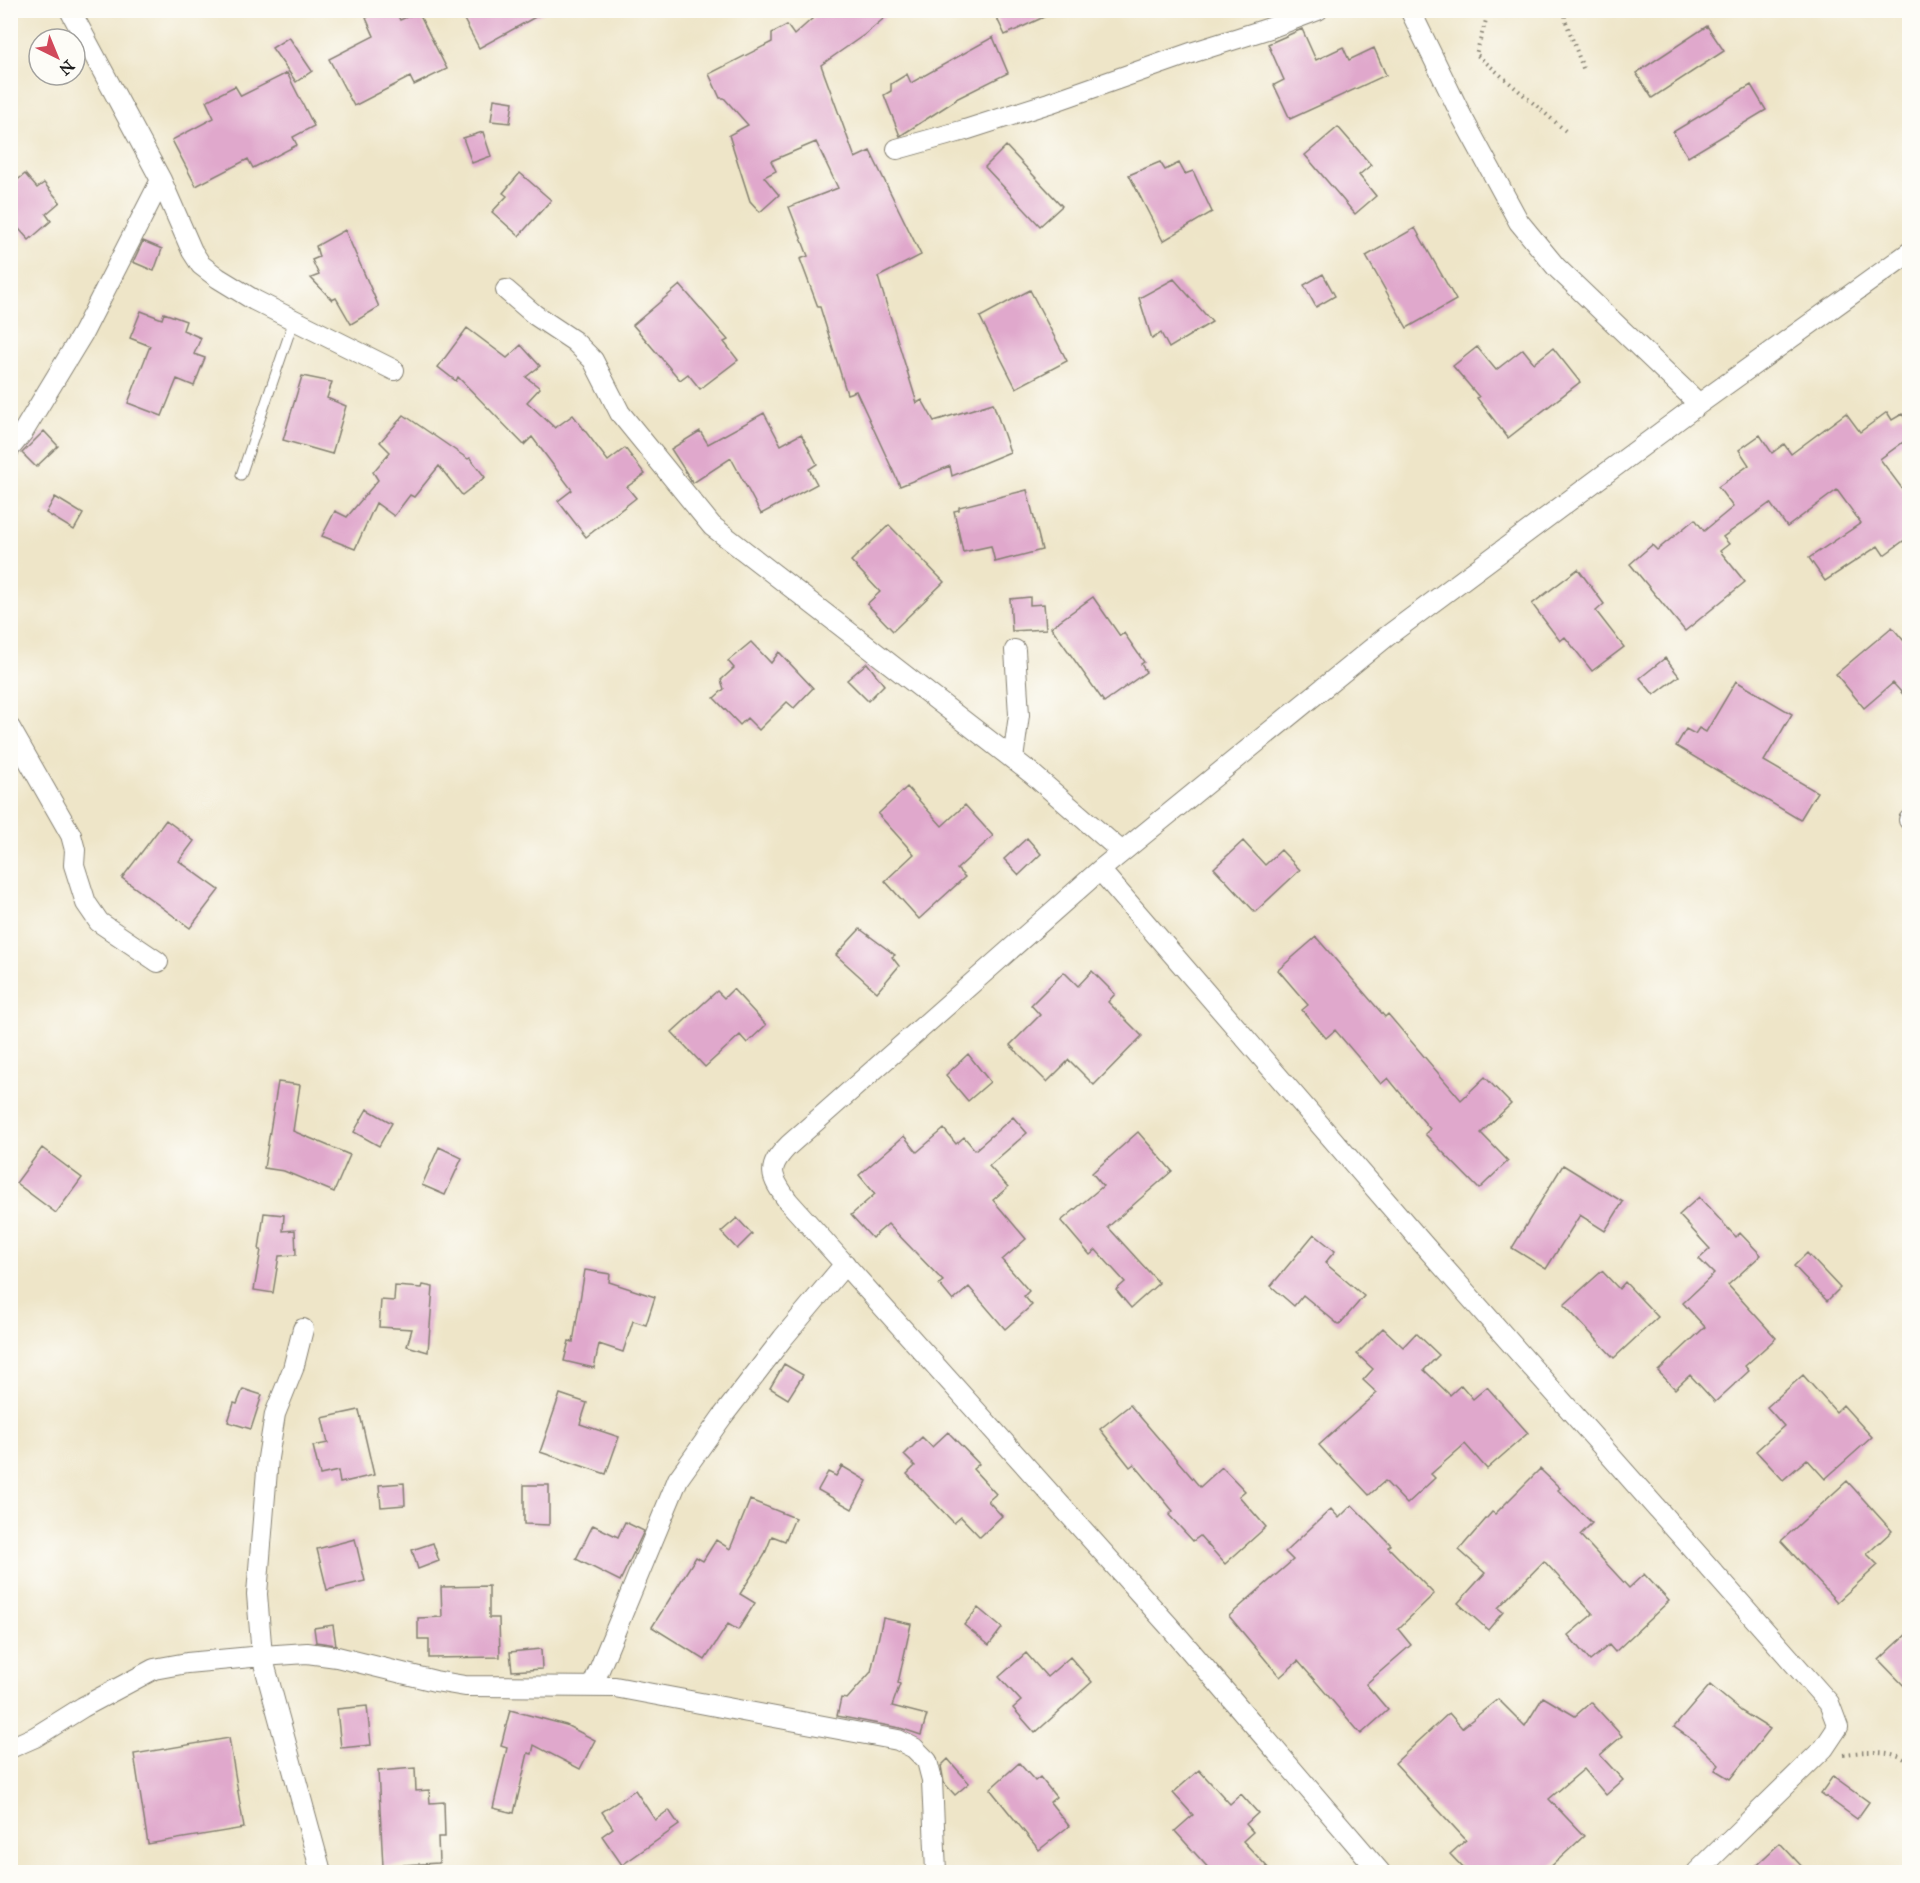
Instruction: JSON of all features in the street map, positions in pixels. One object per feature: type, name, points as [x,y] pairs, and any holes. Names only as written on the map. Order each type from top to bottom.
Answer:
[{"type":"street","points":[[70,10],[161,180],[192,251],[201,265],[254,300],[394,370]]},
{"type":"street","points":[[897,149],[1038,107],[1318,10]]},
{"type":"street","points":[[1410,10],[1462,117],[1519,222],[1556,267],[1699,404]]},
{"type":"street","points":[[10,448],[23,432],[83,333],[161,180]]},
{"type":"street","points":[[1380,1872],[1169,1626],[788,1201],[774,1182],[772,1169],[776,1158],[1100,870],[1386,637],[1699,404],[1910,252]]},
{"type":"street","points":[[506,290],[536,315],[574,341],[593,360],[620,413],[712,526],[1013,759],[1122,852]]},
{"type":"street","points":[[1013,759],[1020,715],[1015,650]]},
{"type":"street","points":[[10,728],[71,835],[75,850],[74,865],[86,903],[99,922],[158,962]]},
{"type":"street","points":[[1100,870],[1423,1244],[1829,1703],[1838,1726],[1824,1748],[1697,1872]]},
{"type":"street","points":[[592,1687],[678,1479],[783,1338],[845,1264]]},
{"type":"street","points":[[303,1329],[293,1370],[275,1414],[268,1458],[257,1594],[262,1656],[321,1872]]},
{"type":"street","points":[[10,1748],[35,1737],[93,1701],[154,1669],[187,1663],[307,1653],[337,1657],[465,1686],[615,1687],[897,1740],[914,1748],[927,1761],[932,1780],[936,1872]]},
{"type":"lane","points":[[241,475],[294,320]]},
{"type":"path","points":[[1489,10],[1476,54],[1568,133]]},
{"type":"path","points":[[1565,10],[1565,19],[1584,71]]},
{"type":"path","points":[[1814,1758],[1858,1753],[1886,1753],[1910,1764]]},
{"type":"building","points":[[381,10],[395,10],[400,20],[418,12],[447,69],[414,85],[410,77],[354,106],[329,59],[374,36],[366,18]]},
{"type":"building","points":[[459,10],[548,10],[479,48]]},
{"type":"building","points":[[822,10],[894,10],[864,35],[821,65],[855,158],[870,151],[921,255],[878,277],[917,403],[922,400],[934,421],[993,403],[1010,452],[952,476],[950,466],[900,486],[856,391],[847,394],[820,307],[818,307],[800,259],[808,256],[789,207],[838,188],[816,142],[771,161],[776,171],[764,177],[779,195],[760,212],[750,201],[729,135],[748,125],[724,98],[720,98],[709,74],[772,42],[772,33],[787,25],[794,35]]},
{"type":"building","points":[[993,10],[1059,10],[1005,35]]},
{"type":"building","points":[[1707,26],[1724,51],[1652,98],[1636,73]]},
{"type":"building","points":[[1302,29],[1316,60],[1343,47],[1349,60],[1374,48],[1386,75],[1290,119],[1274,85],[1284,80],[1268,44]]},
{"type":"building","points":[[289,37],[312,71],[296,82],[272,48]]},
{"type":"building","points":[[993,37],[1008,73],[956,99],[900,136],[884,95],[891,91],[891,84],[907,74],[911,83]]},
{"type":"building","points":[[287,73],[314,126],[293,137],[297,145],[253,168],[248,159],[196,186],[172,140],[214,118],[206,101],[235,86],[241,96]]},
{"type":"building","points":[[1751,85],[1766,110],[1688,157],[1673,132]]},
{"type":"building","points":[[494,99],[513,102],[510,123],[491,121]]},
{"type":"building","points":[[1338,127],[1371,165],[1359,175],[1376,196],[1355,214],[1305,155]]},
{"type":"building","points":[[483,132],[491,156],[472,163],[463,138]]},
{"type":"building","points":[[1006,146],[1062,206],[1040,226],[985,167]]},
{"type":"building","points":[[1160,162],[1165,170],[1179,163],[1185,174],[1193,171],[1212,212],[1163,241],[1129,175]]},
{"type":"building","points":[[520,173],[551,200],[519,236],[492,212],[507,196],[503,193]]},
{"type":"building","points":[[25,174],[37,188],[44,183],[60,202],[46,214],[51,221],[29,240],[10,219],[10,186]]},
{"type":"building","points":[[1415,228],[1456,300],[1407,328],[1366,256]]},
{"type":"building","points":[[345,230],[379,307],[351,324],[336,298],[332,300],[311,278],[319,275],[312,260],[319,257],[316,246]]},
{"type":"building","points":[[143,241],[162,249],[154,271],[133,262]]},
{"type":"building","points":[[1323,274],[1335,296],[1316,307],[1304,285]]},
{"type":"building","points":[[1174,279],[1212,322],[1169,348],[1161,333],[1152,339],[1139,298]]},
{"type":"building","points":[[680,285],[728,340],[724,342],[738,360],[700,389],[688,374],[680,380],[633,325]]},
{"type":"building","points":[[1030,290],[1067,361],[1016,388],[980,317]]},
{"type":"building","points":[[141,311],[162,319],[164,313],[186,321],[183,330],[201,338],[194,354],[205,358],[194,386],[177,379],[162,416],[128,403],[150,346],[130,338]]},
{"type":"building","points":[[467,328],[507,358],[521,345],[540,366],[526,377],[540,388],[527,402],[555,428],[573,415],[608,461],[625,448],[645,474],[627,487],[636,498],[586,537],[558,501],[572,490],[532,437],[524,445],[458,377],[456,381],[438,367]]},
{"type":"building","points":[[1477,347],[1496,370],[1523,349],[1534,363],[1553,348],[1580,382],[1508,438],[1477,398],[1479,397],[1453,366]]},
{"type":"building","points":[[302,376],[332,382],[327,398],[346,406],[332,454],[283,440]]},
{"type":"building","points":[[1887,412],[1892,420],[1902,414],[1910,424],[1910,437],[1880,459],[1910,499],[1910,536],[1884,555],[1878,546],[1825,581],[1809,558],[1861,523],[1837,490],[1787,527],[1770,503],[1723,537],[1729,544],[1720,551],[1745,582],[1685,631],[1630,564],[1652,545],[1657,550],[1695,519],[1704,531],[1733,507],[1718,487],[1749,465],[1739,450],[1760,435],[1772,453],[1784,444],[1791,454],[1846,413],[1860,432]]},
{"type":"building","points":[[764,413],[781,445],[801,434],[817,464],[809,469],[817,484],[761,514],[731,458],[693,483],[671,449],[700,431],[708,444]]},
{"type":"building","points":[[404,415],[468,459],[470,458],[485,477],[462,495],[439,466],[414,497],[410,495],[394,516],[376,503],[355,549],[322,536],[335,511],[347,517],[378,480],[373,472],[390,452],[380,442]]},
{"type":"building","points":[[44,431],[58,446],[36,467],[22,453]]},
{"type":"building","points":[[1027,490],[1042,550],[995,562],[991,546],[963,552],[954,511],[959,510],[959,507]]},
{"type":"building","points":[[55,497],[83,514],[74,530],[46,513]]},
{"type":"building","points":[[889,525],[944,582],[893,631],[867,604],[880,592],[851,561]]},
{"type":"building","points":[[1578,569],[1604,604],[1596,611],[1624,647],[1592,671],[1565,637],[1560,641],[1532,604]]},
{"type":"building","points":[[1030,597],[1030,605],[1044,604],[1046,629],[1012,631],[1010,599]]},
{"type":"building","points":[[1093,597],[1120,636],[1124,633],[1144,662],[1141,664],[1146,672],[1104,702],[1051,627]]},
{"type":"building","points":[[1892,627],[1910,648],[1910,702],[1893,683],[1864,708],[1836,674]]},
{"type":"building","points":[[751,642],[771,663],[779,652],[813,688],[794,708],[787,702],[759,730],[747,718],[740,725],[714,698],[724,689],[721,680],[734,668],[728,661]]},
{"type":"building","points":[[1665,658],[1679,676],[1654,695],[1640,678]]},
{"type":"building","points":[[867,663],[884,685],[868,701],[847,680]]},
{"type":"building","points":[[1736,681],[1792,714],[1764,761],[1817,792],[1800,820],[1676,746],[1686,729],[1695,734],[1699,728],[1706,732]]},
{"type":"building","points":[[907,787],[942,826],[965,805],[993,836],[957,869],[965,877],[919,919],[885,881],[914,854],[878,814]]},
{"type":"building","points":[[166,820],[194,841],[179,861],[219,890],[190,928],[122,878]]},
{"type":"building","points":[[1027,838],[1041,854],[1019,875],[1004,859]]},
{"type":"building","points":[[1243,841],[1265,865],[1281,850],[1300,870],[1255,912],[1214,868]]},
{"type":"building","points":[[860,929],[895,955],[892,957],[899,966],[877,992],[836,955]]},
{"type":"building","points":[[1316,937],[1385,1017],[1388,1014],[1461,1100],[1485,1077],[1511,1104],[1481,1133],[1508,1161],[1479,1189],[1425,1134],[1430,1129],[1388,1078],[1381,1084],[1335,1030],[1326,1038],[1302,1010],[1308,1005],[1278,970]]},
{"type":"building","points":[[1092,971],[1115,994],[1108,1002],[1142,1036],[1094,1085],[1069,1060],[1047,1082],[1010,1045],[1040,1015],[1031,1005],[1064,972],[1078,986]]},
{"type":"building","points":[[733,989],[766,1025],[747,1043],[740,1035],[705,1067],[672,1032],[717,991],[724,998]]},
{"type":"building","points":[[968,1054],[990,1082],[968,1101],[946,1075]]},
{"type":"building","points":[[278,1082],[300,1085],[293,1131],[350,1155],[334,1192],[284,1171],[264,1168]]},
{"type":"building","points":[[367,1109],[392,1123],[379,1146],[354,1132]]},
{"type":"building","points":[[1013,1117],[1027,1133],[989,1166],[1008,1187],[993,1200],[1026,1239],[1002,1260],[1029,1291],[1024,1296],[1032,1305],[1005,1329],[969,1287],[953,1301],[939,1284],[943,1281],[888,1224],[872,1238],[851,1215],[875,1194],[859,1175],[904,1136],[917,1152],[944,1129],[956,1144],[964,1137],[975,1150]]},
{"type":"building","points":[[1138,1132],[1172,1171],[1108,1227],[1159,1283],[1131,1308],[1116,1290],[1125,1282],[1096,1250],[1090,1255],[1061,1221],[1103,1186],[1092,1173]]},
{"type":"building","points":[[439,1147],[462,1158],[445,1195],[422,1185]]},
{"type":"building","points":[[42,1148],[82,1178],[56,1213],[16,1183]]},
{"type":"building","points":[[1563,1165],[1623,1202],[1605,1231],[1580,1215],[1546,1269],[1512,1248]]},
{"type":"building","points":[[1699,1197],[1736,1237],[1740,1233],[1761,1255],[1728,1285],[1776,1338],[1745,1366],[1749,1371],[1715,1402],[1690,1375],[1675,1389],[1658,1371],[1705,1327],[1683,1303],[1714,1274],[1699,1259],[1710,1249],[1679,1215]]},
{"type":"building","points":[[264,1213],[284,1215],[283,1231],[295,1230],[296,1255],[279,1256],[273,1293],[254,1290]]},
{"type":"building","points":[[737,1218],[752,1234],[737,1249],[721,1232]]},
{"type":"building","points":[[1314,1234],[1335,1251],[1325,1263],[1364,1296],[1339,1325],[1303,1295],[1294,1306],[1271,1286]]},
{"type":"building","points":[[1807,1253],[1840,1288],[1827,1301],[1794,1266]]},
{"type":"building","points":[[585,1270],[610,1274],[609,1282],[655,1297],[646,1325],[633,1321],[623,1352],[599,1344],[594,1368],[564,1361],[569,1341],[573,1342]]},
{"type":"building","points":[[1602,1271],[1619,1289],[1625,1282],[1658,1317],[1614,1358],[1564,1305]]},
{"type":"building","points":[[423,1285],[433,1287],[428,1352],[407,1346],[412,1329],[379,1327],[381,1300],[394,1301],[395,1286],[422,1288]]},
{"type":"building","points":[[1383,1328],[1403,1347],[1416,1333],[1439,1355],[1424,1370],[1450,1395],[1461,1385],[1473,1399],[1487,1387],[1528,1433],[1487,1469],[1465,1444],[1431,1474],[1435,1478],[1407,1504],[1385,1481],[1369,1495],[1319,1445],[1377,1393],[1363,1380],[1373,1369],[1357,1354]]},
{"type":"building","points":[[784,1364],[803,1375],[788,1399],[770,1388]]},
{"type":"building","points":[[1803,1375],[1836,1412],[1843,1405],[1872,1437],[1825,1479],[1807,1459],[1783,1480],[1756,1451],[1784,1426],[1767,1407]]},
{"type":"building","points":[[243,1389],[262,1395],[251,1429],[228,1422],[234,1403],[237,1404]]},
{"type":"building","points":[[560,1394],[587,1403],[580,1424],[619,1437],[606,1474],[540,1452]]},
{"type":"building","points":[[1130,1405],[1200,1487],[1222,1467],[1245,1491],[1239,1496],[1266,1527],[1225,1564],[1200,1536],[1193,1541],[1169,1515],[1173,1511],[1134,1464],[1130,1467],[1100,1429]]},
{"type":"building","points":[[359,1410],[374,1475],[340,1483],[338,1471],[320,1475],[313,1446],[328,1443],[322,1418]]},
{"type":"building","points":[[948,1432],[979,1464],[973,1469],[996,1494],[988,1501],[1002,1516],[980,1537],[961,1517],[954,1523],[907,1474],[915,1466],[904,1455],[922,1437],[932,1447]]},
{"type":"building","points":[[842,1466],[867,1481],[852,1509],[818,1490],[828,1472],[836,1476]]},
{"type":"building","points":[[1540,1469],[1592,1523],[1580,1535],[1629,1588],[1644,1574],[1669,1601],[1615,1652],[1609,1645],[1590,1661],[1568,1635],[1593,1614],[1544,1561],[1498,1608],[1503,1612],[1488,1630],[1458,1603],[1485,1573],[1459,1550],[1492,1512],[1495,1514]]},
{"type":"building","points":[[1847,1481],[1892,1531],[1867,1554],[1878,1565],[1837,1602],[1781,1541]]},
{"type":"building","points":[[404,1483],[405,1505],[381,1507],[379,1485]]},
{"type":"building","points":[[524,1485],[549,1485],[549,1525],[524,1524]]},
{"type":"building","points":[[750,1500],[795,1518],[785,1541],[772,1536],[764,1556],[740,1594],[755,1603],[738,1630],[728,1624],[705,1660],[652,1627],[696,1557],[703,1561],[716,1540],[730,1549]]},
{"type":"building","points":[[1352,1505],[1391,1545],[1388,1547],[1434,1594],[1398,1629],[1411,1645],[1366,1684],[1388,1710],[1361,1734],[1298,1661],[1280,1677],[1229,1616],[1293,1560],[1285,1552],[1331,1509],[1339,1518]]},
{"type":"building","points":[[625,1522],[644,1531],[620,1581],[576,1559],[593,1525],[618,1537]]},
{"type":"building","points":[[355,1539],[365,1581],[327,1590],[317,1549]]},
{"type":"building","points":[[433,1543],[439,1561],[418,1569],[412,1550]]},
{"type":"building","points":[[489,1586],[489,1618],[499,1618],[500,1657],[429,1658],[429,1639],[418,1639],[418,1618],[442,1617],[441,1587]]},
{"type":"building","points":[[978,1608],[1002,1628],[989,1645],[964,1625]]},
{"type":"building","points":[[883,1618],[911,1624],[898,1683],[900,1684],[892,1706],[927,1715],[921,1735],[900,1728],[837,1716],[841,1698],[847,1699],[871,1672]]},
{"type":"building","points":[[333,1625],[336,1645],[316,1642],[314,1628]]},
{"type":"building","points":[[1910,1631],[1910,1692],[1879,1660]]},
{"type":"building","points":[[541,1649],[542,1669],[512,1671],[510,1652]]},
{"type":"building","points":[[1026,1653],[1047,1677],[1070,1657],[1092,1682],[1035,1733],[1013,1708],[1021,1701],[999,1677]]},
{"type":"building","points":[[1710,1685],[1741,1711],[1770,1729],[1730,1779],[1715,1770],[1719,1765],[1695,1741],[1674,1727]]},
{"type":"building","points":[[1543,1697],[1575,1716],[1591,1702],[1622,1736],[1600,1755],[1623,1780],[1606,1795],[1584,1769],[1549,1799],[1584,1836],[1545,1872],[1467,1872],[1450,1854],[1466,1840],[1395,1763],[1449,1713],[1462,1728],[1498,1699],[1525,1726]]},
{"type":"building","points":[[367,1706],[371,1745],[341,1748],[337,1709]]},
{"type":"building","points":[[510,1710],[566,1725],[595,1740],[580,1769],[534,1745],[532,1754],[528,1753],[514,1813],[493,1808],[507,1748],[501,1746]]},
{"type":"building","points":[[229,1738],[244,1828],[148,1844],[134,1754]]},
{"type":"building","points":[[948,1759],[969,1783],[955,1795],[944,1783],[941,1766]]},
{"type":"building","points":[[1019,1763],[1035,1781],[1040,1777],[1056,1797],[1050,1802],[1069,1826],[1039,1850],[990,1789]]},
{"type":"building","points":[[415,1768],[416,1791],[429,1790],[430,1803],[444,1802],[445,1837],[438,1837],[439,1863],[383,1866],[378,1771]]},
{"type":"building","points":[[1199,1770],[1230,1804],[1241,1794],[1258,1813],[1246,1824],[1253,1832],[1243,1841],[1272,1872],[1212,1872],[1175,1831],[1193,1815],[1173,1793]]},
{"type":"building","points":[[1833,1776],[1869,1802],[1857,1819],[1821,1793]]},
{"type":"building","points":[[635,1790],[655,1820],[669,1810],[679,1825],[622,1865],[602,1836],[613,1828],[602,1812]]},
{"type":"building","points":[[1780,1843],[1807,1872],[1749,1872]]}]
